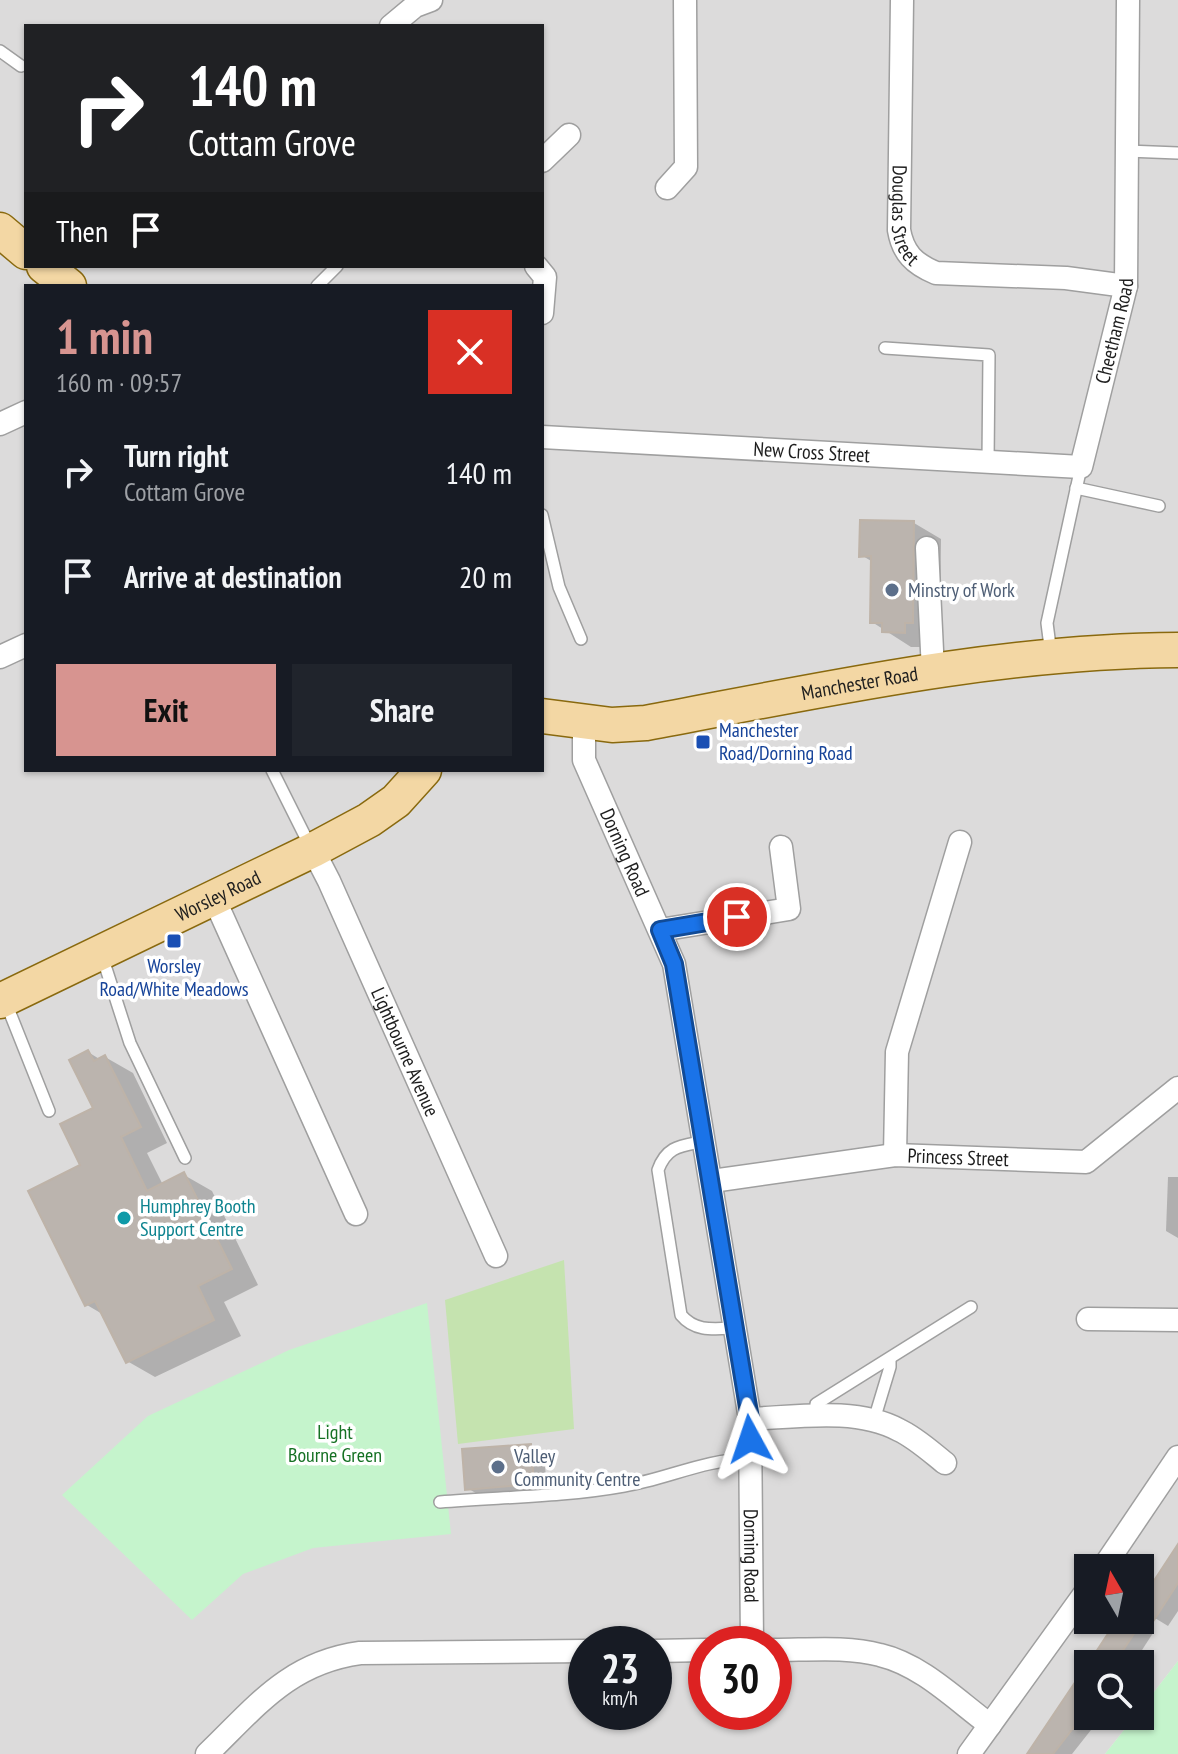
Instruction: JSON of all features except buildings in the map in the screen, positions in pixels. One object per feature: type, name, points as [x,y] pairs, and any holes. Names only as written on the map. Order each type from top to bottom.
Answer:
[{"type":"main road","points":[[0,230],[24,250]]},
{"type":"main road","points":[[46,268],[66,284]]},
{"type":"main road","name":"Manchester Road","points":[[544,716],[612,725],[646,723],[933,671],[1052,654],[1178,650]]},
{"type":"main road","name":"Worsley Road","points":[[2,1000],[369,820],[402,785],[421,772]]},
{"type":"street","points":[[393,24],[415,6],[431,0]]},
{"type":"street","points":[[667,188],[686,167],[685,0]]},
{"type":"street","name":"Douglas Street","points":[[902,0],[899,230],[910,258],[936,273],[1066,278],[1126,286]]},
{"type":"street","name":"Cheetham Road","points":[[1079,478],[1126,286],[1128,0]]},
{"type":"street","points":[[544,159],[569,135]]},
{"type":"street","points":[[538,268],[545,277],[544,289]]},
{"type":"street","points":[[0,424],[24,413]]},
{"type":"street","name":"New Cross Street","points":[[544,437],[988,462],[1079,478]]},
{"type":"street","points":[[927,548],[933,671]]},
{"type":"street","points":[[0,657],[24,646]]},
{"type":"street","name":"Dorning Road","points":[[584,723],[584,760],[674,964],[750,1419],[752,1626]]},
{"type":"street","points":[[895,1155],[897,1052],[924,971],[960,842]]},
{"type":"street","points":[[660,930],[789,909],[781,847]]},
{"type":"street","name":"Lightbourne Avenue","points":[[313,850],[496,1256]]},
{"type":"street","points":[[213,896],[356,1214]]},
{"type":"street","name":"Princess Street","points":[[712,1181],[895,1155],[1086,1162],[1178,1088]]},
{"type":"street","points":[[1088,1319],[1178,1320]]},
{"type":"street","points":[[750,1419],[816,1417],[874,1420],[901,1430],[945,1463]]},
{"type":"street","points":[[1112,1554],[1178,1457]]},
{"type":"street","points":[[969,1754],[1074,1608]]},
{"type":"street","points":[[792,1650],[862,1651],[900,1661],[990,1725]]},
{"type":"street","points":[[207,1754],[278,1686],[316,1663],[337,1656],[360,1653],[568,1651]]},
{"type":"lane","points":[[0,51],[21,66]]},
{"type":"lane","points":[[1127,151],[1178,153]]},
{"type":"lane","points":[[319,284],[335,268]]},
{"type":"lane","points":[[885,348],[989,355],[988,462]]},
{"type":"lane","points":[[1079,478],[1159,506]]},
{"type":"lane","name":"Cheetham Road","points":[[1052,654],[1047,623],[1079,478]]},
{"type":"lane","points":[[544,523],[559,587],[581,639]]},
{"type":"lane","points":[[273,772],[313,850]]},
{"type":"lane","points":[[100,952],[130,1043],[185,1158]]},
{"type":"lane","points":[[2,1000],[49,1111]]},
{"type":"lane","points":[[705,1141],[674,1148],[663,1156],[658,1170],[681,1315],[688,1324],[702,1329],[734,1328]]},
{"type":"lane","points":[[816,1417],[816,1404],[971,1307]]},
{"type":"lane","points":[[874,1420],[890,1360]]},
{"type":"lane","points":[[440,1502],[603,1490],[707,1463],[749,1459]]},
{"type":"shaded area","points":[[0,0],[1178,0],[1178,1661],[1154,1692],[1154,1650],[1074,1650],[1074,1730],[1124,1730],[1105,1754],[0,1754]]},
{"type":"green space","points":[[564,1260],[574,1429],[458,1444],[445,1300]]},
{"type":"green space","name":"Light Bourne Green","points":[[427,1303],[451,1534],[313,1548],[243,1574],[192,1620],[62,1495],[148,1416],[289,1350]]},
{"type":"green space","points":[[1178,1661],[1178,1754],[1105,1754],[1124,1730],[1154,1730],[1154,1692]]},
{"type":"place","name":"Minstry of Work","points":[[892,590]]},
{"type":"place","name":"Manchester Road/Dorning Road","points":[[703,742]]},
{"type":"place","name":"Worsley Road/White Meadows","points":[[174,941]]},
{"type":"place","name":"Humphrey Booth Support Centre","points":[[124,1218]]},
{"type":"place","name":"Valley Community Centre","points":[[498,1467]]},
{"type":"route","points":[[737,917],[660,930],[674,964],[750,1419],[750,1439]]}]
